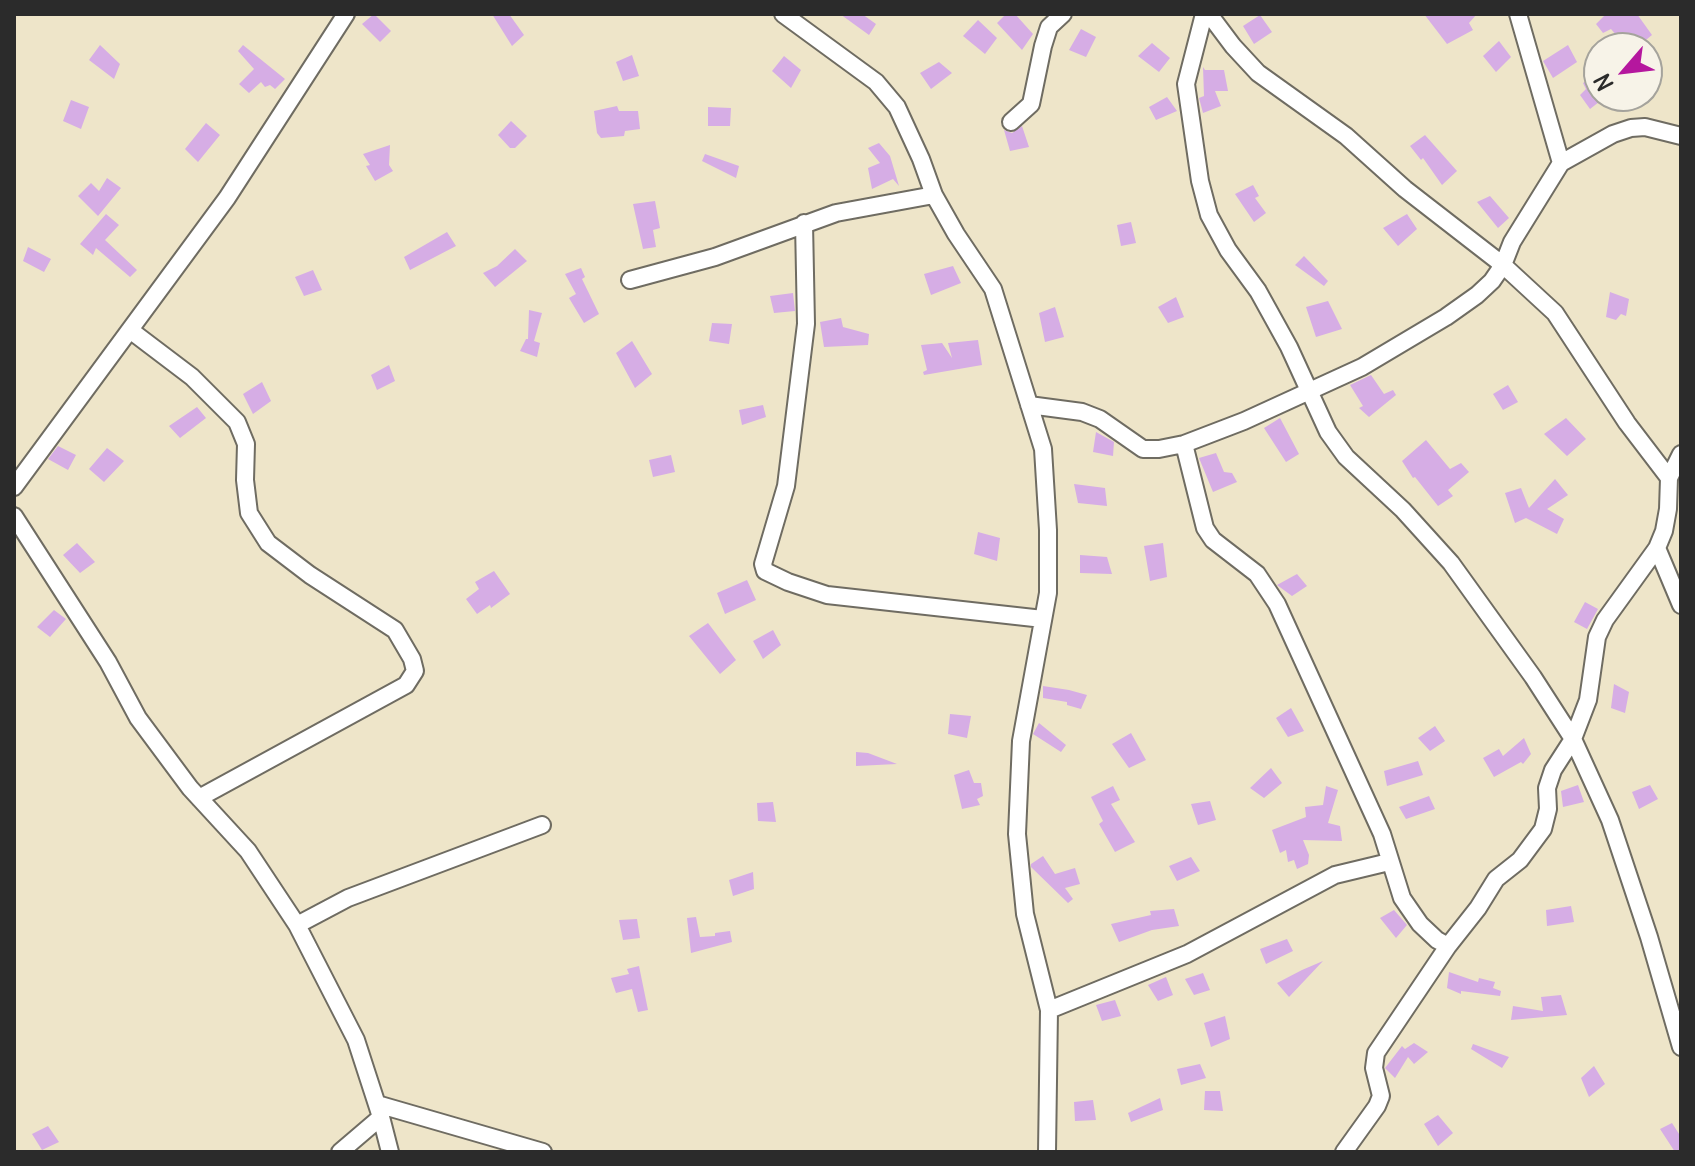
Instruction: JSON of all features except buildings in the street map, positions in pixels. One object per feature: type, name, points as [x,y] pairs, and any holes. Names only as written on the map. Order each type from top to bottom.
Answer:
[{"type":"street","points":[[14,487],[227,198],[346,14]]},
{"type":"street","points":[[783,14],[876,82],[897,107],[934,195],[993,289],[1043,449],[1048,593],[1021,741],[1017,834],[1025,914],[1049,1010],[1047,1152]]},
{"type":"street","points":[[1011,122],[1031,104],[1049,27],[1063,14]]},
{"type":"street","points":[[1207,14],[1258,73],[1346,136],[1405,189],[1503,265],[1555,313],[1627,423],[1669,478]]},
{"type":"street","points":[[1207,14],[1186,84],[1200,181],[1209,215],[1228,250],[1258,291],[1289,347],[1328,432],[1346,457],[1403,510],[1451,563],[1533,677],[1573,739],[1610,820],[1681,1047]]},
{"type":"street","points":[[1518,14],[1561,163]]},
{"type":"street","points":[[1029,405],[1082,412],[1100,419],[1143,449],[1159,449],[1184,444],[1309,393],[1362,367],[1446,317],[1485,288],[1503,265],[1518,232],[1561,163],[1613,134],[1631,128],[1645,127],[1681,136]]},
{"type":"street","points":[[630,280],[715,257],[836,213],[934,195]]},
{"type":"street","points":[[804,223],[806,324],[786,486],[763,564],[765,571],[827,595],[1043,619]]},
{"type":"street","points":[[130,330],[192,377],[237,422],[246,444],[245,480],[249,513],[268,543],[310,575],[395,630],[412,659],[415,671],[406,685],[199,798]]},
{"type":"street","points":[[1184,444],[1205,528],[1213,540],[1257,574],[1277,604],[1382,834],[1402,898],[1420,924],[1448,946]]},
{"type":"street","points":[[1344,1152],[1381,1096],[1374,1068],[1376,1053],[1496,879],[1520,860],[1543,829],[1548,809],[1547,788],[1553,770],[1573,739],[1588,700],[1597,637],[1605,620],[1657,548],[1668,509],[1669,478],[1681,454]]},
{"type":"street","points":[[14,516],[108,662],[138,718],[199,798],[248,851],[297,925],[356,1040],[390,1152]]},
{"type":"street","points":[[1657,548],[1681,605]]},
{"type":"street","points":[[297,925],[348,898],[542,825]]},
{"type":"street","points":[[1049,1010],[1187,954],[1335,875],[1389,862]]},
{"type":"street","points":[[340,1152],[379,1110]]},
{"type":"street","points":[[379,1110],[543,1152]]}]
